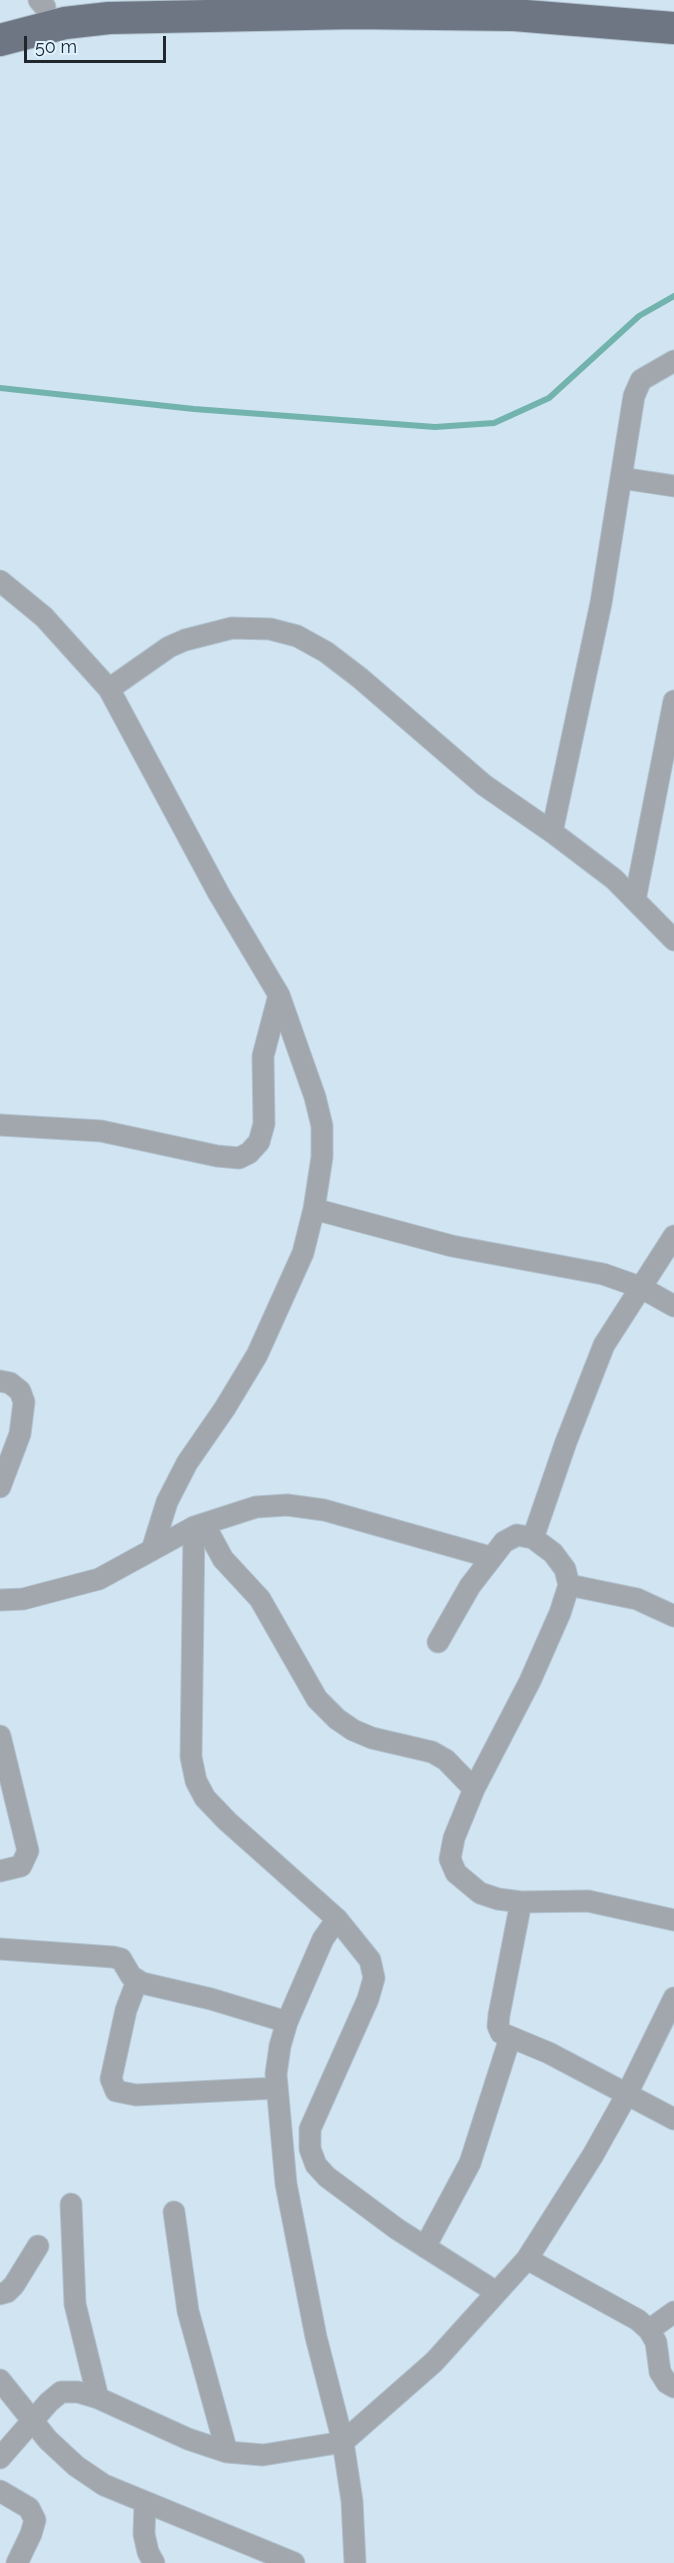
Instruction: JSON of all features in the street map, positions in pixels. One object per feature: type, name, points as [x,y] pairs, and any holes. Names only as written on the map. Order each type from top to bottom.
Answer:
[{"type":"main road","points":[[0,18],[42,4],[209,0]]},
{"type":"main road","points":[[558,0],[674,10]]},
{"type":"main road","points":[[0,40],[65,23],[109,18],[285,8],[449,12],[594,20],[674,28]]},
{"type":"street","points":[[552,832],[601,603],[633,396],[648,375],[674,361]]},
{"type":"street","points":[[621,478],[674,486]]},
{"type":"street","points":[[0,581],[44,617],[109,689],[219,894],[279,995],[315,1097],[322,1126],[321,1157],[314,1209],[303,1253],[257,1355],[225,1408],[187,1463],[167,1502],[152,1550]]},
{"type":"street","points":[[109,689],[177,644],[232,628],[270,629],[297,636],[326,652],[360,678],[483,786],[552,832],[614,879],[674,940]]},
{"type":"street","points":[[636,900],[674,701]]},
{"type":"street","points":[[0,1125],[109,1132],[217,1156],[239,1158],[249,1153],[259,1142],[264,1124],[263,1056],[279,995]]},
{"type":"street","points":[[314,1209],[452,1246],[603,1274],[640,1287],[674,1306]]},
{"type":"street","points":[[533,1538],[596,1364],[620,1317],[674,1236]]},
{"type":"street","points":[[0,1381],[10,1383],[20,1391],[24,1402],[20,1434],[0,1486]]},
{"type":"street","points":[[0,1600],[23,1599],[99,1579],[199,1525],[256,1507],[287,1505],[324,1510],[490,1557]]},
{"type":"street","points":[[199,1525],[224,1559],[261,1599],[317,1699],[336,1719],[352,1730],[372,1738],[432,1752],[447,1760],[474,1789]]},
{"type":"street","points":[[199,1525],[191,1757],[196,1781],[205,1798],[331,1929],[370,1960],[374,1978],[368,1999],[310,2129],[310,2149],[296,2166]]},
{"type":"street","points":[[438,1642],[470,1586],[490,1557],[504,1542],[517,1536],[533,1538],[553,1553],[565,1569],[570,1585],[550,1640],[474,1789],[454,1838],[450,1859],[456,1873],[480,1893],[498,1899],[520,1902],[588,1901],[674,1920]]},
{"type":"street","points":[[570,1585],[637,1599],[674,1616]]},
{"type":"street","points":[[0,1736],[28,1851],[21,1866],[0,1871]]},
{"type":"street","points":[[520,1902],[498,2026],[501,2033],[549,2053],[674,2119]]},
{"type":"street","points":[[331,1929],[287,2022],[280,2046],[277,2088],[278,2110],[296,2166],[316,2337],[343,2442],[352,2501],[355,2563]]},
{"type":"street","points":[[0,1949],[121,1959],[137,1981],[287,2022]]},
{"type":"street","points":[[137,1981],[126,2010],[111,2079],[116,2091],[136,2095],[277,2088]]},
{"type":"street","points":[[0,2458],[49,2402],[61,2392],[78,2392],[98,2398],[188,2439],[227,2452],[263,2455],[343,2442],[434,2362],[527,2259],[627,2096],[674,1998]]},
{"type":"street","points":[[425,2247],[470,2163],[510,2038]]},
{"type":"street","points":[[296,2166],[327,2177],[425,2247],[496,2292]]},
{"type":"street","points":[[71,2204],[75,2304],[98,2398]]},
{"type":"street","points":[[174,2212],[188,2311],[227,2452]]},
{"type":"street","points":[[0,2294],[14,2285],[38,2246]]},
{"type":"street","points":[[527,2259],[638,2320],[649,2330],[656,2342],[660,2372],[667,2383],[674,2387]]},
{"type":"street","points":[[649,2330],[674,2312]]},
{"type":"street","points":[[0,2380],[33,2423],[76,2466],[104,2485],[145,2504],[294,2563]]},
{"type":"street","points":[[0,2491],[29,2508],[35,2520],[31,2534],[16,2563]]},
{"type":"street","points":[[145,2504],[144,2534],[148,2552],[154,2563]]},
{"type":"waterway","points":[[0,388],[194,409],[435,427],[494,423],[549,398],[639,316],[674,296]]}]
